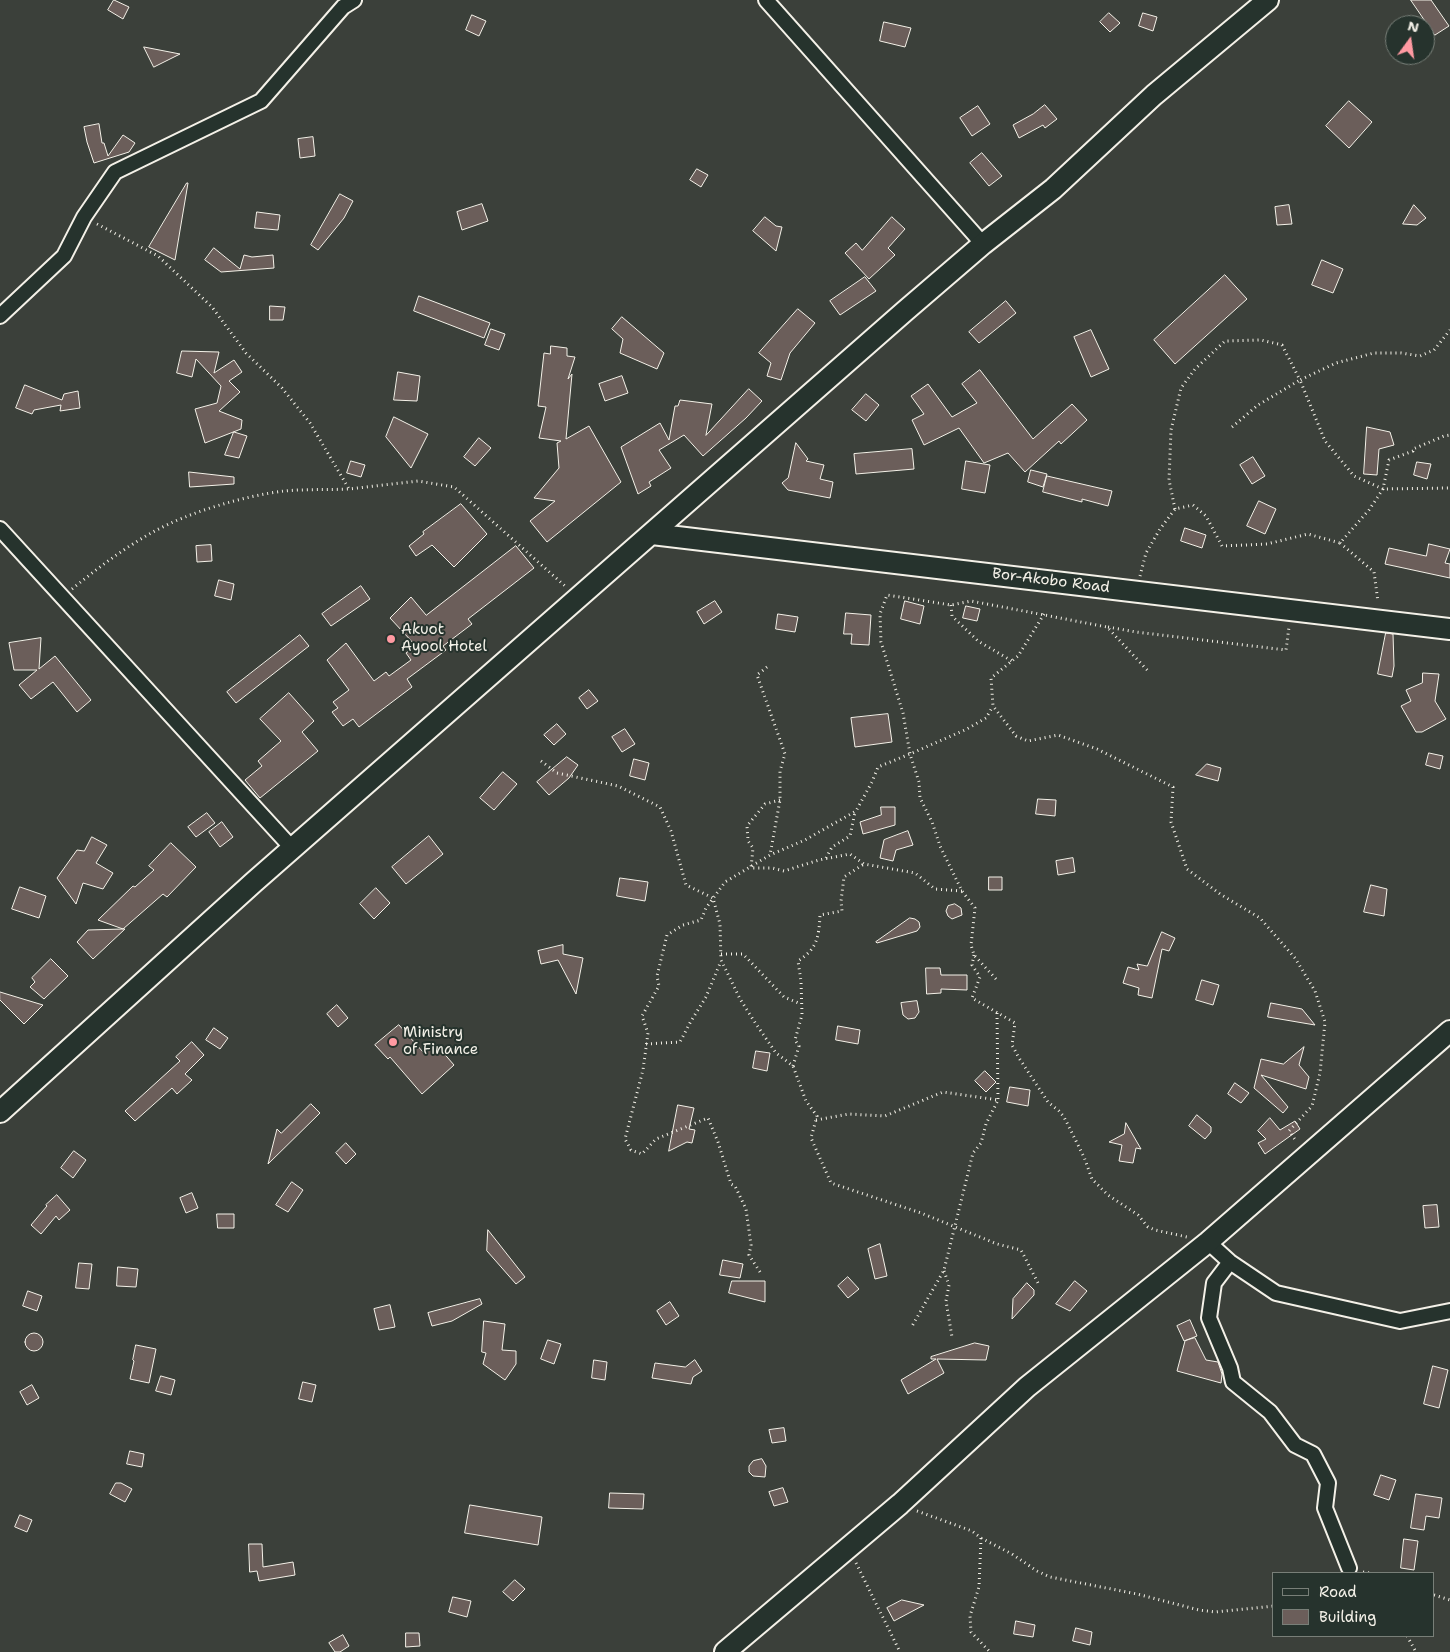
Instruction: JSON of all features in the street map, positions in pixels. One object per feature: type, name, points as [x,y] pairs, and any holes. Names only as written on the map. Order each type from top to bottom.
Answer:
[{"type":"street","points":[[0,316],[64,256],[84,217],[115,172],[261,101],[342,7],[354,0]]},
{"type":"street","points":[[766,0],[983,244]]},
{"type":"street","points":[[0,1112],[292,848],[983,244],[1053,189],[1154,94],[1268,0]]},
{"type":"street","points":[[0,529],[292,848]]},
{"type":"street","name":"Bor-Akobo Road","points":[[652,534],[1450,629]]},
{"type":"street","points":[[725,1652],[900,1504],[1027,1387],[1208,1242],[1450,1031]]},
{"type":"street","points":[[1208,1242],[1230,1262],[1276,1293],[1329,1306],[1355,1309],[1400,1321],[1450,1311]]},
{"type":"street","points":[[1230,1262],[1214,1283],[1209,1318],[1230,1368],[1233,1382],[1270,1412],[1295,1445],[1313,1454],[1328,1483],[1325,1508],[1349,1568]]},
{"type":"path","points":[[84,217],[158,256],[212,307],[246,353],[282,388],[310,423],[349,489]]},
{"type":"path","points":[[1232,427],[1258,405],[1300,380],[1336,363],[1374,353],[1401,353],[1420,356],[1434,350],[1450,330]]},
{"type":"path","points":[[1175,509],[1169,480],[1171,430],[1181,388],[1195,369],[1226,342],[1261,340],[1282,345],[1300,380],[1325,441],[1354,476],[1383,489],[1448,488],[1450,490]]},
{"type":"path","points":[[1340,544],[1370,510],[1383,489],[1389,460],[1450,435]]},
{"type":"path","points":[[62,597],[120,552],[154,531],[193,515],[245,498],[284,491],[349,489],[418,481],[454,487],[579,598]]},
{"type":"path","points":[[1135,591],[1146,553],[1160,529],[1175,509],[1193,505],[1206,516],[1222,546],[1267,544],[1308,534],[1340,544],[1374,572],[1381,620]]},
{"type":"path","points":[[996,979],[974,955],[971,945],[975,908],[962,892],[920,798],[919,782],[910,754],[903,713],[881,642],[880,614],[887,595],[951,605],[971,601],[1136,632],[1286,650],[1292,610]]},
{"type":"path","points":[[951,605],[952,616],[978,640],[1012,661]]},
{"type":"path","points":[[1044,614],[1018,656],[991,678],[993,706],[1016,736],[1028,741],[1058,735],[1098,749],[1173,787],[1171,822],[1187,869],[1220,894],[1260,918],[1295,958],[1314,990],[1325,1022],[1320,1073],[1312,1106],[1289,1131],[1298,1144],[1309,1154]]},
{"type":"path","points":[[1107,627],[1149,672]]},
{"type":"path","points":[[767,668],[757,676],[785,754],[780,771],[780,800],[770,855]]},
{"type":"path","points":[[825,858],[832,847],[850,836],[856,811],[878,767],[973,726],[986,718],[993,706]]},
{"type":"path","points":[[541,762],[557,772],[618,786],[660,807],[671,831],[686,885],[713,898],[720,924],[722,960],[740,999],[776,1053],[793,1066],[806,1101],[817,1116],[811,1138],[831,1183],[921,1213],[997,1244],[1021,1250],[1039,1286]]},
{"type":"path","points":[[751,868],[753,848],[748,841],[747,826],[765,804],[780,800]]},
{"type":"path","points":[[760,1272],[749,1255],[751,1246],[746,1209],[735,1186],[731,1184],[718,1142],[708,1118],[656,1139],[642,1154],[631,1150],[625,1139],[643,1070],[648,1033],[642,1016],[659,986],[657,976],[667,935],[683,925],[701,920],[713,898],[725,882],[770,855],[805,840],[856,811]]},
{"type":"path","points":[[751,868],[772,868],[784,871],[825,858],[850,854],[864,864],[915,873],[935,889],[962,892]]},
{"type":"path","points":[[793,1066],[799,1046],[795,1040],[802,1015],[801,981],[798,961],[810,953],[819,934],[820,915],[842,910],[841,901],[844,877],[864,864]]},
{"type":"path","points":[[721,954],[743,954],[784,998],[802,1004]]},
{"type":"path","points":[[974,955],[972,965],[980,977],[972,998],[1014,1023],[1012,1044],[1048,1102],[1060,1111],[1064,1117],[1084,1157],[1092,1179],[1108,1195],[1138,1216],[1148,1227],[1208,1242]]},
{"type":"path","points":[[646,1044],[680,1042],[706,997],[722,960]]},
{"type":"path","points":[[911,1328],[944,1270],[974,1153],[981,1143],[986,1124],[998,1100],[997,1013]]},
{"type":"path","points":[[816,1120],[848,1114],[885,1116],[943,1092],[998,1100]]},
{"type":"path","points":[[944,1270],[949,1285],[946,1301],[952,1336]]},
{"type":"path","points":[[900,1504],[972,1532],[999,1546],[1037,1571],[1050,1576],[1207,1611],[1215,1612],[1272,1606]]},
{"type":"path","points":[[981,1538],[979,1587],[970,1616],[971,1632],[990,1652]]},
{"type":"path","points":[[849,1548],[900,1652]]},
{"type":"path","points":[[1435,1595],[1450,1600]]},
{"type":"path","points":[[1408,1637],[1416,1652]]},
{"type":"building","points":[[114,0],[129,7],[123,19],[108,10]]},
{"type":"building","points":[[1411,0],[1431,0],[1449,26],[1435,35],[1435,15],[1421,15]]},
{"type":"building","points":[[1109,13],[1120,23],[1110,32],[1100,22]]},
{"type":"building","points":[[1143,13],[1157,17],[1153,31],[1139,26]]},
{"type":"building","points":[[472,15],[486,21],[479,36],[466,30]]},
{"type":"building","points":[[884,22],[911,28],[905,47],[880,41]]},
{"type":"building","points":[[144,47],[180,54],[154,67]]},
{"type":"building","points":[[1349,101],[1372,122],[1349,148],[1326,126]]},
{"type":"building","points":[[1045,105],[1057,119],[1045,128],[1043,125],[1019,138],[1013,125]]},
{"type":"building","points":[[978,106],[990,124],[972,136],[960,118]]},
{"type":"building","points":[[99,124],[102,143],[104,143],[108,156],[123,135],[135,143],[129,152],[94,163],[84,127]]},
{"type":"building","points":[[313,137],[315,156],[300,158],[298,139]]},
{"type":"building","points":[[982,153],[1002,176],[989,186],[970,163]]},
{"type":"building","points":[[697,169],[708,175],[701,187],[690,180]]},
{"type":"building","points":[[188,183],[175,260],[149,247]]},
{"type":"building","points":[[340,194],[353,201],[344,218],[318,250],[311,245]]},
{"type":"building","points":[[482,204],[488,221],[462,230],[457,212]]},
{"type":"building","points":[[1289,205],[1292,224],[1277,225],[1275,207]]},
{"type":"building","points":[[1414,205],[1426,218],[1417,225],[1403,224]]},
{"type":"building","points":[[257,212],[280,215],[278,230],[255,228]]},
{"type":"building","points":[[765,217],[776,226],[782,227],[776,251],[753,231]]},
{"type":"building","points":[[892,217],[905,229],[888,248],[895,255],[869,279],[845,253],[856,243],[862,250]]},
{"type":"building","points":[[214,248],[240,269],[244,255],[252,257],[273,255],[274,268],[221,272],[205,260]]},
{"type":"building","points":[[1322,260],[1343,269],[1333,293],[1312,285]]},
{"type":"building","points":[[1225,275],[1247,299],[1175,364],[1154,340]]},
{"type":"building","points":[[865,277],[876,291],[840,315],[830,301]]},
{"type":"building","points":[[419,296],[490,323],[484,338],[414,311]]},
{"type":"building","points":[[1006,301],[1016,313],[979,343],[969,332]]},
{"type":"building","points":[[270,306],[285,307],[283,320],[270,320]]},
{"type":"building","points":[[798,309],[815,323],[790,353],[781,380],[767,376],[771,363],[759,353]]},
{"type":"building","points":[[622,317],[664,353],[657,369],[620,353],[623,339],[612,329]]},
{"type":"building","points":[[491,329],[505,334],[499,350],[485,345]]},
{"type":"building","points":[[1091,330],[1109,369],[1091,377],[1074,337]]},
{"type":"building","points":[[551,346],[567,348],[567,356],[575,357],[568,379],[572,374],[566,439],[589,426],[621,482],[547,542],[530,521],[555,501],[534,498],[559,468],[557,443],[561,441],[539,438],[546,407],[538,406],[544,353],[550,354]]},
{"type":"building","points":[[182,351],[219,352],[214,373],[234,360],[242,372],[229,381],[240,392],[219,411],[242,420],[241,429],[205,443],[195,409],[217,403],[221,386],[196,359],[192,377],[177,373]]},
{"type":"building","points":[[980,370],[1033,439],[1072,404],[1087,420],[1061,444],[1059,441],[1025,472],[1008,453],[984,463],[959,428],[924,445],[912,420],[924,414],[911,396],[928,384],[952,417],[977,403],[962,384]]},
{"type":"building","points":[[398,372],[420,376],[417,401],[394,400]]},
{"type":"building","points":[[622,376],[628,393],[605,401],[599,384]]},
{"type":"building","points":[[25,385],[62,400],[64,394],[78,391],[80,408],[60,411],[61,405],[34,410],[32,414],[16,408]]},
{"type":"building","points":[[749,389],[762,401],[746,418],[703,456],[684,435],[659,450],[671,468],[649,482],[651,486],[638,494],[621,447],[660,423],[669,440],[675,406],[678,406],[680,400],[712,404],[706,435]]},
{"type":"building","points":[[866,394],[879,405],[866,421],[852,410]]},
{"type":"building","points":[[394,417],[428,434],[411,468],[386,437]]},
{"type":"building","points":[[1367,427],[1390,432],[1394,445],[1379,449],[1377,475],[1364,474]]},
{"type":"building","points":[[234,432],[247,436],[239,458],[225,455]]},
{"type":"building","points":[[479,438],[491,448],[475,466],[464,457]]},
{"type":"building","points":[[796,443],[808,459],[806,461],[824,465],[820,479],[833,482],[830,498],[788,490],[782,483],[788,478]]},
{"type":"building","points":[[912,449],[914,469],[856,474],[854,454]]},
{"type":"building","points":[[1253,457],[1265,476],[1252,484],[1240,465]]},
{"type":"building","points":[[351,461],[365,465],[361,477],[347,473]]},
{"type":"building","points":[[966,461],[990,465],[985,493],[962,489]]},
{"type":"building","points":[[1417,462],[1431,464],[1427,479],[1414,475]]},
{"type":"building","points":[[1031,470],[1047,474],[1043,487],[1028,482]]},
{"type":"building","points":[[189,472],[234,477],[234,484],[190,487]]},
{"type":"building","points":[[1047,476],[1112,491],[1108,506],[1082,499],[1082,502],[1043,492]]},
{"type":"building","points":[[1259,501],[1276,509],[1265,534],[1247,526]]},
{"type":"building","points":[[461,504],[487,534],[454,567],[432,545],[416,556],[409,546],[424,534],[423,532]]},
{"type":"building","points":[[1185,528],[1206,535],[1202,548],[1181,541]]},
{"type":"building","points":[[1429,544],[1450,549],[1445,563],[1450,564],[1450,578],[1385,564],[1389,548],[1426,556]]},
{"type":"building","points":[[211,545],[212,561],[197,562],[196,546]]},
{"type":"building","points":[[516,546],[534,568],[468,619],[472,624],[443,646],[446,650],[407,679],[412,687],[359,727],[353,719],[343,726],[332,712],[338,708],[333,702],[349,690],[327,660],[346,643],[374,681],[386,672],[389,676],[411,660],[406,653],[416,646],[390,618],[411,597],[426,615]]},
{"type":"building","points":[[219,580],[234,584],[231,600],[215,596]]},
{"type":"building","points":[[361,586],[370,599],[331,626],[322,614]]},
{"type":"building","points":[[715,601],[722,612],[704,624],[697,612]]},
{"type":"building","points":[[905,601],[924,606],[920,624],[901,619]]},
{"type":"building","points":[[966,606],[980,609],[977,621],[963,618]]},
{"type":"building","points":[[846,613],[871,615],[869,645],[851,644],[852,634],[844,634]]},
{"type":"building","points":[[778,614],[798,617],[795,632],[776,629]]},
{"type":"building","points":[[1386,633],[1393,634],[1394,666],[1392,677],[1378,674]]},
{"type":"building","points":[[300,635],[309,646],[236,703],[227,692]]},
{"type":"building","points":[[41,638],[39,669],[55,656],[91,700],[77,712],[53,682],[31,699],[19,685],[37,670],[14,670],[9,643]]},
{"type":"building","points":[[1423,673],[1439,674],[1435,701],[1446,719],[1422,732],[1416,732],[1401,706],[1411,701],[1406,690],[1422,683]]},
{"type":"building","points":[[589,690],[598,701],[587,709],[579,698]]},
{"type":"building","points":[[289,693],[314,721],[302,732],[318,751],[260,798],[245,780],[262,766],[258,761],[281,741],[260,719]]},
{"type":"building","points":[[888,714],[892,742],[855,747],[851,718]]},
{"type":"building","points":[[557,724],[566,734],[554,745],[544,735]]},
{"type":"building","points":[[625,729],[635,744],[622,752],[612,737]]},
{"type":"building","points":[[1429,753],[1443,756],[1440,769],[1426,765]]},
{"type":"building","points":[[567,757],[578,765],[569,778],[549,795],[537,782]]},
{"type":"building","points":[[634,759],[649,763],[645,780],[630,776]]},
{"type":"building","points":[[1207,764],[1221,768],[1218,781],[1196,775]]},
{"type":"building","points":[[503,772],[517,784],[494,810],[480,798]]},
{"type":"building","points":[[1038,799],[1056,800],[1055,816],[1036,814]]},
{"type":"building","points":[[881,807],[895,807],[895,825],[863,834],[860,822],[881,815]]},
{"type":"building","points":[[207,813],[215,823],[196,837],[188,827]]},
{"type":"building","points":[[222,822],[233,837],[220,847],[209,832]]},
{"type":"building","points":[[908,831],[913,845],[896,850],[893,861],[880,858],[884,840]]},
{"type":"building","points":[[429,836],[443,854],[406,884],[392,867]]},
{"type":"building","points":[[92,837],[107,845],[96,863],[113,873],[103,889],[83,883],[76,904],[57,878],[77,850],[84,851]]},
{"type":"building","points":[[171,843],[196,867],[167,897],[163,894],[123,929],[98,920],[133,886],[135,887],[154,870],[149,866]]},
{"type":"building","points":[[1073,858],[1075,872],[1058,875],[1056,861]]},
{"type":"building","points":[[989,877],[1002,877],[1002,890],[989,890]]},
{"type":"building","points":[[620,878],[648,882],[645,901],[617,896]]},
{"type":"building","points":[[1371,885],[1387,889],[1384,916],[1364,912]]},
{"type":"building","points":[[20,887],[46,896],[39,918],[12,909]]},
{"type":"building","points":[[376,888],[390,903],[374,919],[360,904]]},
{"type":"building","points":[[955,904],[961,908],[962,915],[952,919],[946,911],[948,906]]},
{"type":"building","points":[[910,918],[919,922],[920,927],[917,931],[876,942]]},
{"type":"building","points":[[125,929],[93,959],[77,942],[88,930]]},
{"type":"building","points":[[1162,932],[1175,938],[1169,951],[1162,949],[1152,998],[1138,995],[1139,988],[1123,983],[1128,967],[1139,970],[1137,964],[1147,966]]},
{"type":"building","points":[[563,945],[563,954],[583,958],[576,994],[558,960],[541,964],[538,951]]},
{"type":"building","points":[[51,959],[68,976],[44,999],[30,987],[35,982],[32,978]]},
{"type":"building","points":[[926,968],[940,968],[941,975],[967,975],[967,990],[941,989],[941,993],[927,994]]},
{"type":"building","points":[[1202,980],[1219,985],[1213,1005],[1196,1000]]},
{"type":"building","points":[[0,992],[43,1005],[24,1024],[0,1000]]},
{"type":"building","points":[[917,1001],[919,1012],[915,1018],[908,1019],[903,1015],[901,1003]]},
{"type":"building","points":[[1271,1003],[1302,1009],[1315,1025],[1268,1017]]},
{"type":"building","points":[[337,1005],[348,1018],[338,1027],[327,1014]]},
{"type":"building","points":[[399,1025],[423,1052],[434,1042],[454,1065],[422,1094],[390,1057],[388,1059],[375,1045]]},
{"type":"building","points":[[838,1026],[860,1030],[858,1044],[836,1040]]},
{"type":"building","points":[[214,1028],[228,1038],[220,1049],[206,1040]]},
{"type":"building","points":[[192,1042],[204,1055],[185,1074],[192,1080],[177,1094],[172,1088],[135,1121],[125,1111],[180,1061],[176,1057]]},
{"type":"building","points":[[1304,1047],[1299,1065],[1309,1077],[1306,1089],[1261,1075],[1288,1107],[1283,1113],[1254,1088],[1261,1059],[1283,1064]]},
{"type":"building","points":[[756,1051],[770,1053],[767,1071],[753,1068]]},
{"type":"building","points":[[985,1071],[996,1082],[986,1092],[975,1081]]},
{"type":"building","points":[[1235,1083],[1249,1093],[1241,1103],[1228,1094]]},
{"type":"building","points":[[1010,1087],[1030,1090],[1028,1106],[1007,1102]]},
{"type":"building","points":[[311,1104],[320,1113],[268,1164],[277,1129],[281,1133]]},
{"type":"building","points":[[678,1105],[694,1108],[689,1129],[695,1130],[692,1143],[687,1142],[669,1151]]},
{"type":"building","points":[[1197,1115],[1211,1127],[1211,1132],[1205,1139],[1189,1126]]},
{"type":"building","points":[[1270,1118],[1280,1130],[1295,1121],[1300,1129],[1265,1154],[1258,1143],[1266,1139],[1258,1131]]},
{"type":"building","points":[[1126,1123],[1141,1149],[1136,1148],[1133,1163],[1119,1161],[1122,1145],[1109,1142],[1124,1134]]},
{"type":"building","points":[[346,1143],[356,1154],[346,1164],[336,1153]]},
{"type":"building","points":[[74,1151],[86,1160],[73,1178],[61,1168]]},
{"type":"building","points":[[292,1182],[303,1190],[288,1212],[276,1205]]},
{"type":"building","points":[[192,1193],[198,1208],[186,1213],[180,1198]]},
{"type":"building","points":[[57,1195],[70,1210],[59,1220],[56,1216],[41,1234],[31,1225],[46,1205]]},
{"type":"building","points":[[1437,1205],[1439,1227],[1425,1228],[1423,1206]]},
{"type":"building","points":[[217,1214],[234,1214],[234,1228],[218,1228]]},
{"type":"building","points":[[488,1230],[525,1277],[516,1284],[487,1251]]},
{"type":"building","points":[[880,1244],[887,1276],[875,1279],[868,1249]]},
{"type":"building","points":[[723,1260],[743,1264],[740,1278],[720,1275]]},
{"type":"building","points":[[79,1263],[92,1264],[89,1289],[76,1288]]},
{"type":"building","points":[[118,1267],[138,1269],[136,1287],[117,1286]]},
{"type":"building","points":[[848,1277],[859,1289],[848,1298],[838,1286]]},
{"type":"building","points":[[732,1281],[765,1281],[765,1302],[729,1293]]},
{"type":"building","points":[[1075,1281],[1087,1291],[1070,1311],[1056,1304]]},
{"type":"building","points":[[1027,1283],[1034,1290],[1034,1295],[1012,1319],[1013,1299]]},
{"type":"building","points":[[28,1291],[42,1296],[37,1311],[23,1306]]},
{"type":"building","points":[[480,1299],[482,1304],[452,1321],[432,1326],[428,1313]]},
{"type":"building","points":[[670,1302],[679,1316],[666,1325],[657,1311]]},
{"type":"building","points":[[390,1305],[395,1327],[379,1330],[374,1309]]},
{"type":"building","points":[[1190,1320],[1197,1336],[1184,1341],[1177,1326]]},
{"type":"building","points":[[484,1321],[505,1324],[502,1350],[516,1351],[516,1364],[505,1380],[483,1364],[486,1353],[482,1352]]},
{"type":"building","points":[[34,1333],[40,1336],[43,1342],[40,1348],[34,1351],[28,1348],[25,1342],[28,1336]]},
{"type":"building","points":[[1195,1338],[1206,1360],[1218,1362],[1222,1374],[1221,1383],[1177,1371],[1185,1341]]},
{"type":"building","points":[[548,1340],[561,1344],[554,1364],[541,1359]]},
{"type":"building","points":[[975,1343],[989,1346],[986,1360],[937,1359],[944,1373],[908,1394],[901,1380],[936,1359],[931,1359],[931,1357]]},
{"type":"building","points":[[136,1345],[156,1349],[149,1383],[130,1379]]},
{"type":"building","points":[[594,1360],[607,1362],[605,1380],[592,1378]]},
{"type":"building","points":[[695,1360],[702,1371],[693,1377],[691,1384],[652,1378],[655,1363],[685,1367]]},
{"type":"building","points":[[1433,1366],[1448,1370],[1439,1408],[1424,1404]]},
{"type":"building","points":[[161,1376],[175,1380],[171,1395],[156,1391]]},
{"type":"building","points":[[303,1382],[316,1385],[312,1402],[299,1399]]},
{"type":"building","points":[[32,1385],[39,1398],[27,1405],[20,1392]]},
{"type":"building","points":[[784,1428],[786,1441],[772,1443],[769,1430]]},
{"type":"building","points":[[130,1451],[144,1454],[142,1467],[127,1464]]},
{"type":"building","points":[[762,1459],[766,1466],[765,1477],[753,1476],[749,1472],[749,1466],[753,1461]]},
{"type":"building","points":[[1381,1475],[1396,1480],[1389,1500],[1374,1495]]},
{"type":"building","points":[[116,1483],[121,1483],[132,1489],[125,1502],[110,1494]]},
{"type":"building","points":[[783,1488],[788,1502],[774,1506],[769,1492]]},
{"type":"building","points":[[610,1493],[644,1494],[643,1509],[609,1508]]},
{"type":"building","points":[[1416,1494],[1442,1498],[1439,1518],[1426,1516],[1424,1530],[1411,1528]]},
{"type":"building","points":[[470,1505],[542,1517],[538,1545],[465,1533]]},
{"type":"building","points":[[20,1515],[32,1520],[27,1532],[15,1527]]},
{"type":"building","points":[[1404,1539],[1418,1541],[1414,1570],[1401,1568]]},
{"type":"building","points":[[249,1544],[262,1544],[263,1567],[293,1562],[295,1575],[259,1581],[257,1571],[250,1572]]},
{"type":"building","points":[[515,1580],[525,1589],[513,1601],[503,1592]]},
{"type":"building","points":[[453,1597],[471,1601],[467,1617],[449,1612]]},
{"type":"building","points":[[902,1600],[924,1605],[894,1621],[887,1608]]},
{"type":"building","points":[[1016,1621],[1035,1625],[1033,1637],[1014,1634]]},
{"type":"building","points":[[1076,1628],[1092,1632],[1090,1645],[1073,1641]]},
{"type":"building","points":[[406,1633],[419,1633],[420,1646],[406,1647]]},
{"type":"building","points":[[343,1635],[349,1646],[340,1652],[335,1652],[329,1643]]},
{"type":"place","name":"Akuot Ayool Hotel","points":[[391,639]]},
{"type":"place","name":"Ministry of Finance","points":[[393,1042]]}]
